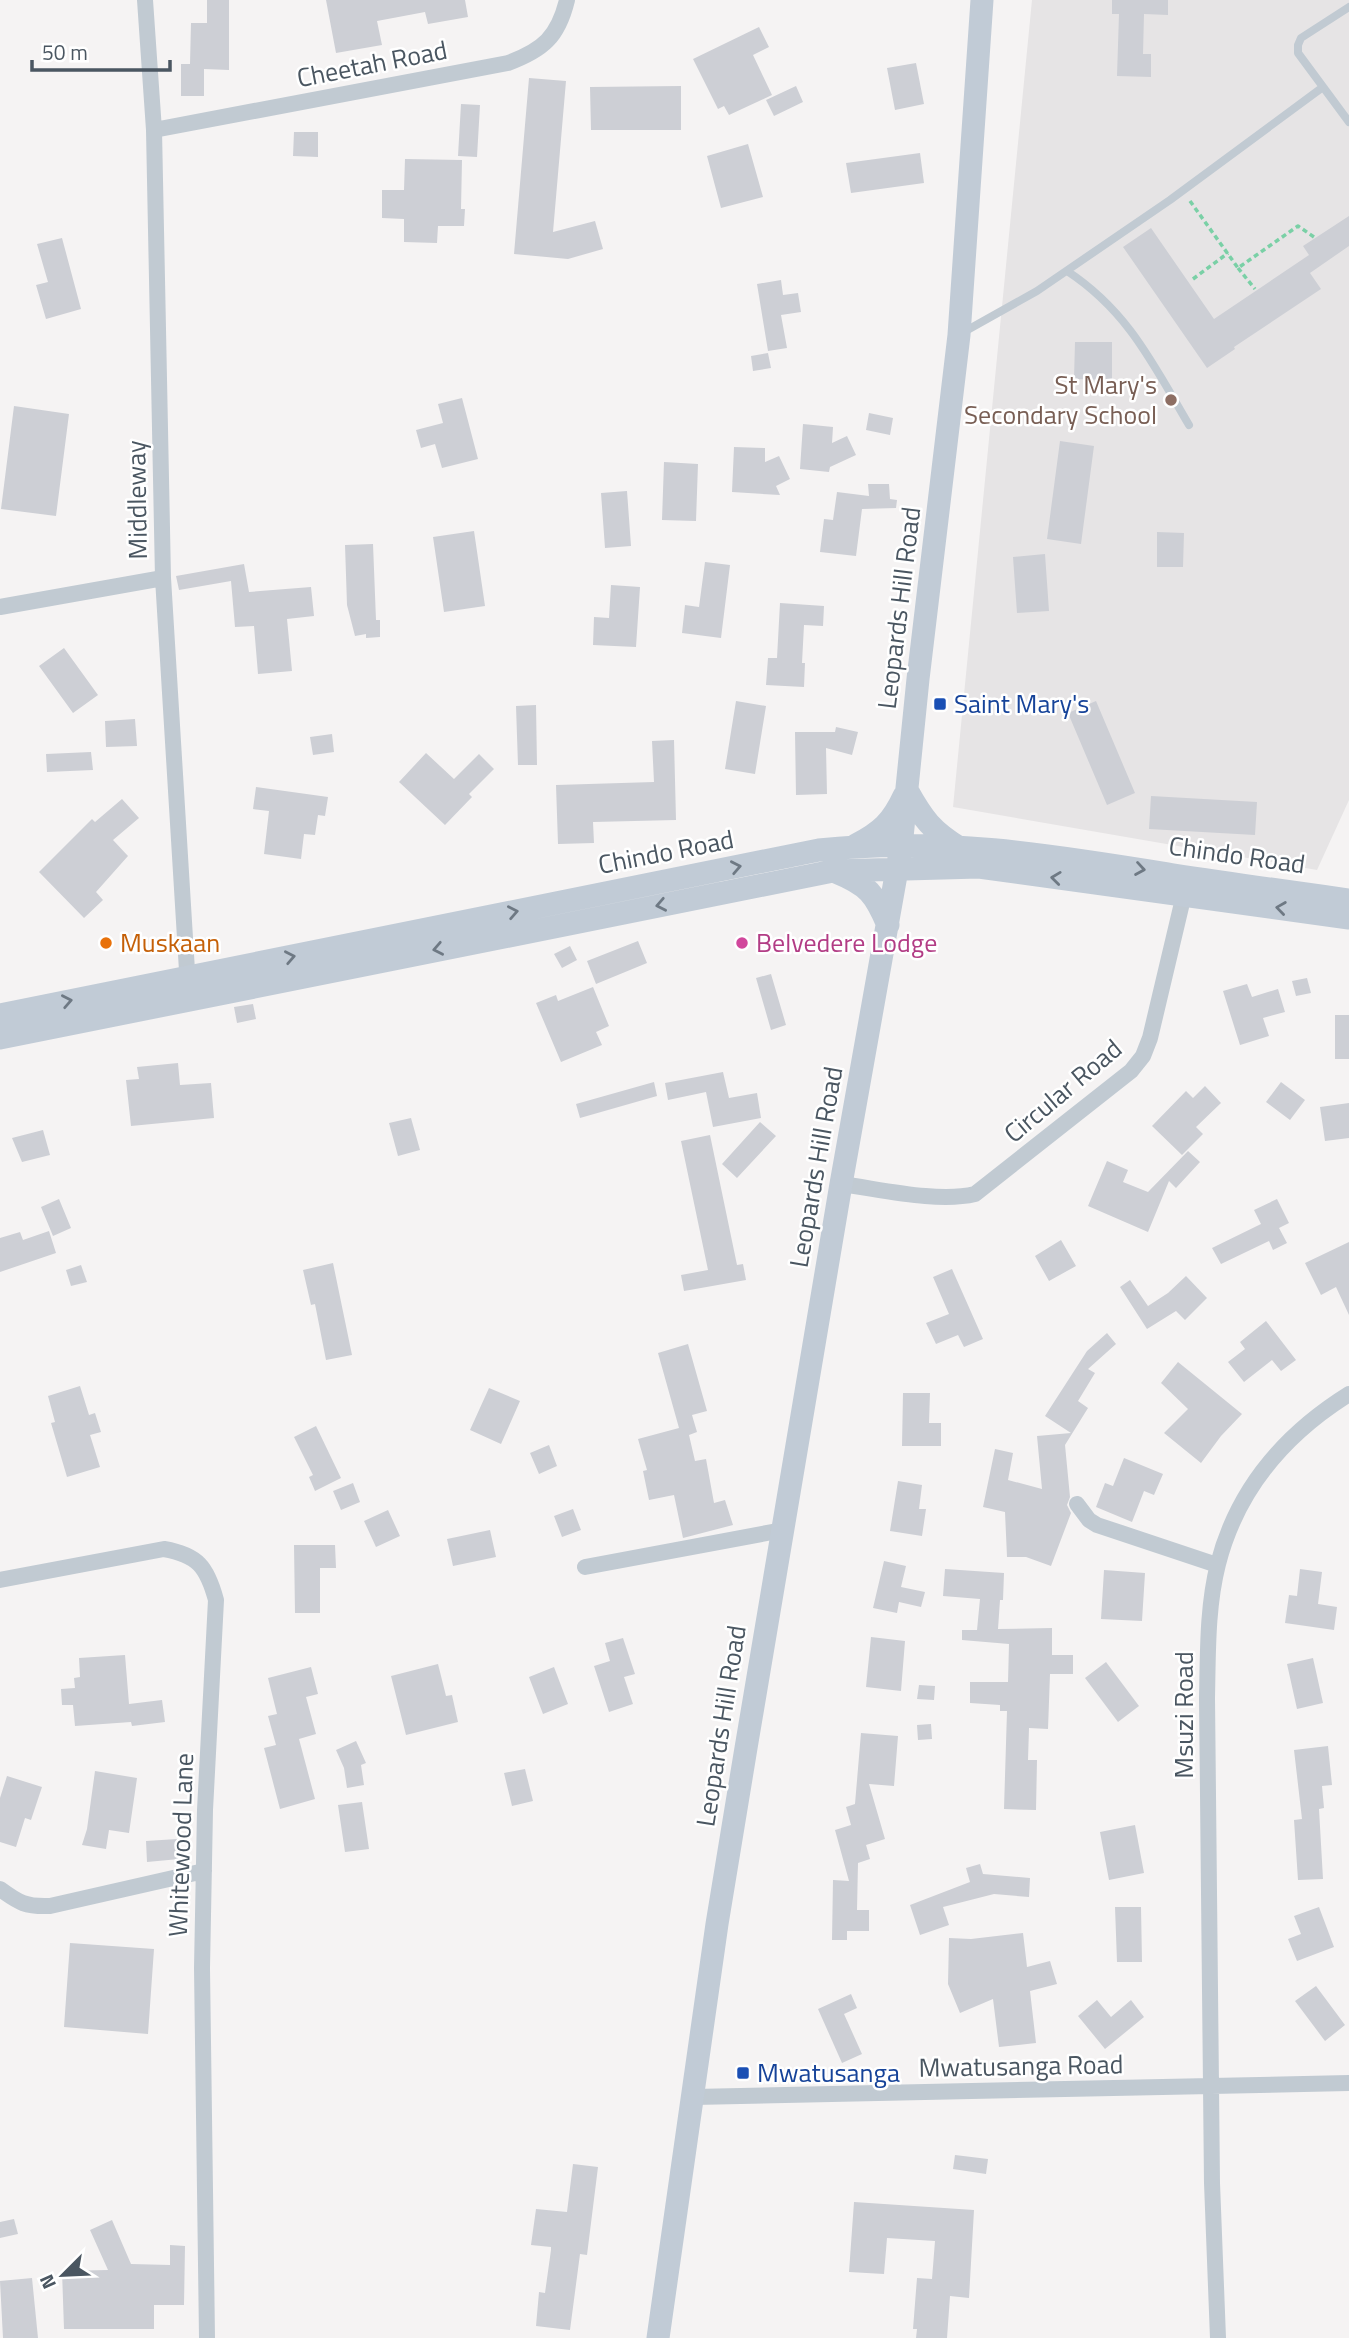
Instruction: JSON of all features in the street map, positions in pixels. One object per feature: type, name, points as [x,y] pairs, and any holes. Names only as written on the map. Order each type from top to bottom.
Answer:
[{"type":"main road","name":"Leopards Hill Road","points":[[658,2338],[717,1924],[841,1184],[901,847],[959,334],[982,0]]},
{"type":"main road","points":[[853,846],[877,834],[895,815],[907,790]]},
{"type":"main road","points":[[888,925],[899,898],[922,878],[955,859],[920,814],[907,790]]},
{"type":"main road","name":"Chindo Road","points":[[0,1038],[188,988],[805,853],[853,846],[901,847],[979,867],[1349,900]]},
{"type":"main road","name":"Chindo Road","points":[[0,1015],[188,988],[833,870],[897,871],[955,859]]},
{"type":"main road","points":[[833,870],[858,881],[877,900],[888,925]]},
{"type":"main road","name":"Chindo Road","points":[[1186,886],[1349,918]]},
{"type":"street","name":"Middleway","points":[[145,0],[154,130],[163,578],[188,988]]},
{"type":"street","name":"Cheetah Road","points":[[154,130],[508,63],[531,54],[550,39],[562,20],[567,0]]},
{"type":"street","points":[[0,607],[163,578]]},
{"type":"street","name":"Circular Road","points":[[841,1184],[942,1197],[960,1198],[975,1194],[1124,1077],[1143,1056],[1150,1038],[1186,886]]},
{"type":"street","name":"Msuzi Road","points":[[1218,2338],[1212,2183],[1207,1698],[1209,1632],[1217,1565],[1239,1508],[1276,1453],[1300,1430],[1349,1394]]},
{"type":"street","points":[[1077,1504],[1089,1520],[1097,1525],[1217,1565]]},
{"type":"street","points":[[585,1567],[782,1530]]},
{"type":"street","name":"Whitewood Lane","points":[[0,1580],[164,1549],[181,1552],[199,1562],[210,1579],[216,1600],[202,1968],[207,2338]]},
{"type":"street","points":[[0,1889],[17,1902],[33,1907],[50,1906],[204,1871]]},
{"type":"street","name":"Mwatusanga Road","points":[[694,2097],[1349,2083]]},
{"type":"lane","points":[[1349,7],[1301,37],[1298,45],[1298,53],[1349,122]]},
{"type":"lane","points":[[959,334],[1037,291],[1067,271],[1183,191],[1323,87]]},
{"type":"lane","points":[[1067,271],[1111,305],[1144,348],[1189,425]]},
{"type":"path","points":[[1183,191],[1255,289]]},
{"type":"path","points":[[1238,268],[1298,226],[1314,237]]},
{"type":"path","points":[[1193,279],[1228,253]]},
{"type":"shaded area","name":"St Mary's Secondary School","points":[[1032,0],[1349,0],[1349,800],[1317,870],[953,807]]},
{"type":"building","points":[[207,0],[229,0],[229,70],[204,69],[204,96],[181,96],[181,64],[190,64],[191,23],[207,23]]},
{"type":"building","points":[[326,0],[465,0],[468,17],[428,24],[425,12],[377,21],[382,45],[336,53]]},
{"type":"building","points":[[1112,0],[1168,0],[1168,15],[1144,14],[1143,54],[1151,54],[1151,77],[1117,76],[1119,14],[1112,14]]},
{"type":"building","points":[[759,27],[769,47],[753,55],[772,95],[729,115],[724,106],[718,109],[693,59]]},
{"type":"building","points":[[916,63],[924,104],[895,110],[887,68]]},
{"type":"building","points":[[529,78],[566,81],[553,232],[595,221],[603,249],[568,259],[514,254]]},
{"type":"building","points":[[681,86],[681,130],[591,130],[590,87]]},
{"type":"building","points":[[796,86],[803,102],[774,116],[766,100]]},
{"type":"building","points":[[461,104],[480,105],[477,157],[458,156]]},
{"type":"building","points":[[294,132],[318,132],[318,157],[293,156]]},
{"type":"building","points":[[748,144],[763,197],[721,208],[707,156]]},
{"type":"building","points":[[920,153],[924,183],[851,193],[846,163]]},
{"type":"building","points":[[405,159],[462,160],[461,209],[465,209],[464,226],[438,226],[437,243],[404,242],[404,219],[382,218],[382,190],[404,190]]},
{"type":"building","points":[[1349,216],[1349,246],[1310,273],[1321,289],[1207,368],[1123,247],[1151,228],[1214,319],[1309,255],[1303,246]]},
{"type":"building","points":[[62,238],[81,309],[46,319],[36,285],[48,282],[37,244]]},
{"type":"building","points":[[781,280],[783,295],[798,293],[801,312],[781,315],[787,348],[768,351],[757,284]]},
{"type":"building","points":[[1075,342],[1112,342],[1112,380],[1074,379]]},
{"type":"building","points":[[768,353],[771,368],[753,371],[751,356]]},
{"type":"building","points":[[462,398],[478,459],[442,468],[435,444],[421,448],[416,430],[443,423],[438,404]]},
{"type":"building","points":[[14,406],[69,414],[56,516],[1,509]]},
{"type":"building","points":[[869,413],[893,418],[890,435],[866,430]]},
{"type":"building","points":[[803,424],[833,427],[832,443],[847,436],[856,455],[830,467],[829,472],[800,469]]},
{"type":"building","points":[[1060,441],[1094,446],[1081,544],[1047,539]]},
{"type":"building","points":[[734,447],[765,448],[765,462],[779,456],[790,479],[776,486],[780,495],[732,492]]},
{"type":"building","points":[[664,462],[698,464],[696,521],[662,520]]},
{"type":"building","points":[[868,484],[889,484],[890,499],[897,500],[896,508],[862,509],[856,556],[820,552],[824,519],[833,520],[837,492],[869,496]]},
{"type":"building","points":[[627,491],[631,546],[605,548],[601,493]]},
{"type":"building","points":[[474,531],[485,606],[444,612],[433,537]]},
{"type":"building","points":[[1157,532],[1184,533],[1183,567],[1157,567]]},
{"type":"building","points":[[373,544],[376,620],[380,620],[380,637],[366,638],[366,634],[355,636],[347,605],[345,545]]},
{"type":"building","points":[[1045,554],[1049,611],[1017,613],[1013,557]]},
{"type":"building","points":[[705,562],[730,565],[721,638],[682,633],[685,605],[699,607]]},
{"type":"building","points":[[244,564],[249,592],[311,587],[314,616],[287,619],[292,671],[258,674],[254,626],[235,627],[231,581],[179,590],[176,576]]},
{"type":"building","points":[[611,585],[640,587],[636,647],[593,645],[594,617],[609,618]]},
{"type":"building","points":[[780,603],[824,606],[823,626],[804,625],[804,687],[766,685],[768,658],[777,658]]},
{"type":"building","points":[[64,648],[98,695],[73,713],[39,666]]},
{"type":"building","points":[[736,701],[766,706],[755,774],[725,769]]},
{"type":"building","points":[[1096,701],[1135,793],[1107,805],[1068,713]]},
{"type":"building","points":[[536,705],[537,765],[518,765],[516,706]]},
{"type":"building","points":[[135,719],[137,746],[106,747],[105,721]]},
{"type":"building","points":[[836,727],[858,732],[852,755],[826,748],[827,794],[796,795],[795,732],[835,732]]},
{"type":"building","points":[[332,734],[334,752],[313,755],[310,737]]},
{"type":"building","points":[[674,740],[676,820],[593,822],[594,843],[558,844],[556,785],[654,782],[652,741]]},
{"type":"building","points":[[91,752],[93,770],[47,772],[46,754]]},
{"type":"building","points":[[426,753],[454,779],[479,754],[494,769],[469,794],[472,797],[445,825],[399,782]]},
{"type":"building","points":[[256,787],[328,797],[325,816],[318,815],[315,835],[304,834],[301,859],[264,854],[269,811],[253,809]]},
{"type":"building","points":[[1151,796],[1257,802],[1255,835],[1149,829]]},
{"type":"building","points":[[122,799],[139,818],[113,840],[128,856],[96,892],[103,900],[84,918],[39,872],[92,819],[95,822]]},
{"type":"building","points":[[638,941],[647,963],[596,984],[587,961]]},
{"type":"building","points":[[570,946],[577,960],[562,968],[554,954]]},
{"type":"building","points":[[771,974],[786,1025],[771,1030],[756,978]]},
{"type":"building","points":[[1307,978],[1311,993],[1296,996],[1292,981]]},
{"type":"building","points":[[1247,984],[1252,997],[1278,989],[1285,1012],[1263,1018],[1269,1036],[1240,1045],[1223,991]]},
{"type":"building","points":[[593,987],[609,1026],[596,1032],[602,1045],[561,1062],[536,1003],[556,995],[558,1001]]},
{"type":"building","points":[[253,1004],[256,1019],[237,1023],[234,1007]]},
{"type":"building","points":[[1335,1015],[1349,1015],[1349,1059],[1335,1059]]},
{"type":"building","points":[[178,1063],[180,1085],[211,1083],[214,1118],[131,1126],[126,1080],[139,1079],[137,1067]]},
{"type":"building","points":[[723,1072],[729,1098],[757,1093],[761,1118],[713,1127],[706,1092],[668,1100],[665,1083]]},
{"type":"building","points":[[654,1082],[657,1096],[580,1118],[576,1104]]},
{"type":"building","points":[[1281,1082],[1305,1100],[1290,1120],[1266,1102]]},
{"type":"building","points":[[1205,1086],[1221,1103],[1196,1127],[1203,1134],[1182,1155],[1152,1126],[1186,1091],[1193,1098]]},
{"type":"building","points":[[1349,1103],[1349,1138],[1325,1141],[1320,1107]]},
{"type":"building","points":[[411,1118],[420,1150],[398,1156],[389,1123]]},
{"type":"building","points":[[760,1122],[776,1136],[737,1178],[722,1164]]},
{"type":"building","points":[[43,1130],[50,1155],[22,1162],[12,1138]]},
{"type":"building","points":[[710,1135],[737,1265],[743,1264],[746,1280],[684,1291],[681,1275],[708,1270],[681,1141]]},
{"type":"building","points":[[1188,1151],[1200,1162],[1176,1188],[1169,1181],[1148,1232],[1088,1206],[1107,1161],[1128,1170],[1123,1182],[1148,1192]]},
{"type":"building","points":[[59,1199],[71,1228],[53,1236],[41,1207]]},
{"type":"building","points":[[1277,1199],[1289,1223],[1279,1228],[1287,1243],[1273,1250],[1269,1241],[1221,1264],[1212,1248],[1261,1224],[1254,1210]]},
{"type":"building","points":[[49,1231],[56,1253],[0,1272],[0,1238],[20,1232],[23,1240]]},
{"type":"building","points":[[1061,1240],[1076,1266],[1049,1281],[1035,1256]]},
{"type":"building","points":[[1349,1242],[1349,1315],[1336,1287],[1321,1295],[1305,1263]]},
{"type":"building","points":[[333,1263],[352,1355],[326,1360],[315,1304],[311,1305],[303,1270]]},
{"type":"building","points":[[81,1265],[87,1282],[71,1286],[66,1270]]},
{"type":"building","points":[[952,1269],[983,1339],[964,1347],[958,1335],[936,1344],[926,1323],[949,1314],[933,1277]]},
{"type":"building","points":[[1186,1276],[1207,1298],[1185,1320],[1176,1311],[1147,1329],[1120,1287],[1130,1280],[1148,1306],[1168,1293]]},
{"type":"building","points":[[1266,1321],[1296,1360],[1281,1371],[1272,1360],[1244,1382],[1228,1362],[1245,1349],[1240,1342]]},
{"type":"building","points":[[1107,1333],[1116,1344],[1088,1369],[1095,1373],[1078,1401],[1088,1408],[1065,1445],[1070,1497],[1067,1505],[1071,1513],[1051,1566],[1026,1557],[1007,1557],[1005,1512],[983,1507],[995,1449],[1013,1453],[1008,1480],[1042,1489],[1037,1436],[1071,1433],[1045,1416],[1087,1351]]},
{"type":"building","points":[[688,1344],[707,1411],[692,1415],[697,1432],[689,1435],[695,1461],[706,1459],[714,1503],[725,1500],[733,1525],[683,1538],[674,1495],[649,1500],[643,1471],[647,1470],[638,1439],[679,1428],[658,1353]]},
{"type":"building","points":[[1178,1362],[1242,1414],[1201,1463],[1164,1433],[1188,1409],[1161,1383]]},
{"type":"building","points":[[80,1386],[89,1415],[95,1413],[101,1432],[90,1435],[100,1467],[67,1477],[51,1423],[55,1422],[48,1396]]},
{"type":"building","points":[[489,1388],[520,1401],[501,1444],[470,1430]]},
{"type":"building","points":[[903,1393],[930,1393],[929,1423],[941,1423],[941,1446],[902,1446]]},
{"type":"building","points":[[316,1426],[341,1478],[315,1491],[309,1477],[313,1475],[294,1437]]},
{"type":"building","points":[[549,1445],[557,1466],[539,1474],[530,1453]]},
{"type":"building","points":[[1124,1458],[1163,1474],[1154,1495],[1144,1491],[1132,1522],[1096,1507],[1105,1483],[1113,1486]]},
{"type":"building","points":[[898,1481],[922,1485],[919,1509],[926,1509],[922,1536],[890,1531]]},
{"type":"building","points":[[353,1483],[360,1502],[341,1510],[333,1491]]},
{"type":"building","points":[[573,1509],[581,1530],[562,1537],[554,1516]]},
{"type":"building","points":[[388,1510],[400,1536],[376,1547],[364,1521]]},
{"type":"building","points":[[490,1530],[496,1557],[453,1566],[447,1539]]},
{"type":"building","points":[[294,1545],[335,1545],[336,1568],[320,1568],[320,1613],[295,1613]]},
{"type":"building","points":[[884,1561],[906,1566],[901,1587],[925,1592],[921,1607],[899,1602],[897,1613],[873,1608]]},
{"type":"building","points":[[945,1569],[1004,1573],[998,1629],[1052,1628],[1052,1655],[1073,1655],[1073,1674],[1050,1674],[1048,1729],[1029,1728],[1028,1760],[1037,1760],[1036,1810],[1004,1809],[1007,1711],[1000,1711],[1000,1705],[970,1703],[970,1682],[1008,1682],[1009,1644],[962,1640],[962,1630],[977,1630],[980,1599],[943,1596]]},
{"type":"building","points":[[1300,1569],[1322,1572],[1318,1604],[1337,1607],[1334,1630],[1285,1623],[1289,1595],[1297,1596]]},
{"type":"building","points":[[1104,1570],[1145,1573],[1142,1621],[1101,1619]]},
{"type":"building","points":[[871,1637],[905,1641],[901,1691],[866,1687]]},
{"type":"building","points":[[623,1638],[635,1674],[624,1677],[633,1704],[609,1712],[594,1666],[610,1661],[605,1643]]},
{"type":"building","points":[[125,1655],[129,1704],[162,1700],[165,1722],[132,1726],[131,1722],[75,1726],[73,1705],[62,1705],[61,1689],[75,1688],[74,1678],[80,1677],[79,1658]]},
{"type":"building","points":[[1313,1658],[1323,1703],[1297,1709],[1287,1664]]},
{"type":"building","points":[[1106,1662],[1139,1706],[1118,1722],[1085,1678]]},
{"type":"building","points":[[438,1664],[446,1696],[452,1695],[458,1722],[406,1735],[391,1676]]},
{"type":"building","points":[[311,1667],[318,1694],[306,1697],[316,1734],[299,1739],[315,1799],[280,1809],[264,1748],[276,1745],[268,1716],[277,1714],[268,1678]]},
{"type":"building","points":[[554,1667],[568,1704],[543,1714],[529,1677]]},
{"type":"building","points":[[919,1685],[935,1686],[934,1700],[917,1699]]},
{"type":"building","points":[[931,1724],[932,1739],[918,1740],[917,1725]]},
{"type":"building","points":[[861,1733],[898,1736],[894,1786],[869,1784],[885,1839],[866,1845],[870,1859],[858,1863],[857,1910],[869,1910],[869,1931],[847,1931],[847,1940],[832,1940],[833,1880],[849,1881],[835,1830],[851,1825],[846,1807],[855,1804]]},
{"type":"building","points":[[356,1741],[366,1763],[361,1765],[364,1785],[347,1788],[344,1768],[336,1750]]},
{"type":"building","points":[[1328,1746],[1332,1785],[1322,1786],[1324,1808],[1319,1809],[1323,1879],[1298,1880],[1294,1820],[1302,1819],[1294,1750]]},
{"type":"building","points":[[525,1769],[533,1801],[512,1806],[504,1773]]},
{"type":"building","points":[[95,1771],[137,1778],[129,1833],[109,1830],[106,1849],[82,1845],[87,1829]]},
{"type":"building","points":[[7,1776],[42,1787],[31,1820],[25,1818],[16,1847],[0,1842],[0,1798]]},
{"type":"building","points":[[362,1802],[369,1849],[345,1852],[338,1805]]},
{"type":"building","points":[[1135,1825],[1144,1873],[1109,1880],[1100,1832]]},
{"type":"building","points":[[177,1839],[179,1859],[147,1862],[146,1841]]},
{"type":"building","points":[[980,1864],[983,1874],[1030,1878],[1029,1897],[994,1894],[943,1907],[949,1925],[920,1935],[910,1905],[970,1882],[966,1868]]},
{"type":"building","points":[[1115,1907],[1141,1907],[1142,1962],[1117,1962]]},
{"type":"building","points":[[1319,1907],[1334,1947],[1297,1961],[1288,1939],[1301,1934],[1294,1916]]},
{"type":"building","points":[[1023,1933],[1027,1967],[1050,1961],[1057,1984],[1030,1991],[1036,2043],[999,2047],[993,1999],[960,2013],[948,1984],[949,1938],[971,1939]]},
{"type":"building","points":[[70,1943],[154,1949],[148,2034],[64,2027]]},
{"type":"building","points":[[1316,1986],[1345,2025],[1325,2041],[1295,2001]]},
{"type":"building","points":[[851,1994],[857,2008],[844,2014],[862,2054],[842,2063],[818,2009]]},
{"type":"building","points":[[1097,2000],[1111,2017],[1131,2000],[1144,2017],[1105,2049],[1078,2016]]},
{"type":"building","points":[[955,2155],[988,2159],[986,2174],[953,2169]]},
{"type":"building","points":[[573,2164],[598,2167],[587,2255],[580,2254],[570,2330],[536,2326],[539,2292],[545,2293],[551,2247],[531,2245],[536,2209],[567,2212]]},
{"type":"building","points":[[854,2202],[974,2210],[969,2298],[950,2296],[947,2338],[916,2338],[917,2329],[913,2329],[917,2278],[932,2279],[935,2241],[887,2238],[884,2274],[849,2272]]},
{"type":"building","points":[[14,2219],[18,2234],[0,2238],[0,2222]]},
{"type":"building","points":[[112,2220],[131,2264],[170,2265],[170,2245],[185,2246],[184,2305],[154,2305],[154,2329],[64,2329],[62,2271],[108,2270],[90,2230]]},
{"type":"building","points":[[32,2278],[38,2338],[3,2338],[0,2281]]},
{"type":"place","name":"St Mary's Secondary School","points":[[1171,400]]},
{"type":"place","name":"Saint Mary's","points":[[940,704]]},
{"type":"place","name":"Muskaan","points":[[106,943]]},
{"type":"place","name":"Belvedere Lodge","points":[[742,943]]},
{"type":"place","name":"Mwatusanga","points":[[743,2073]]}]
